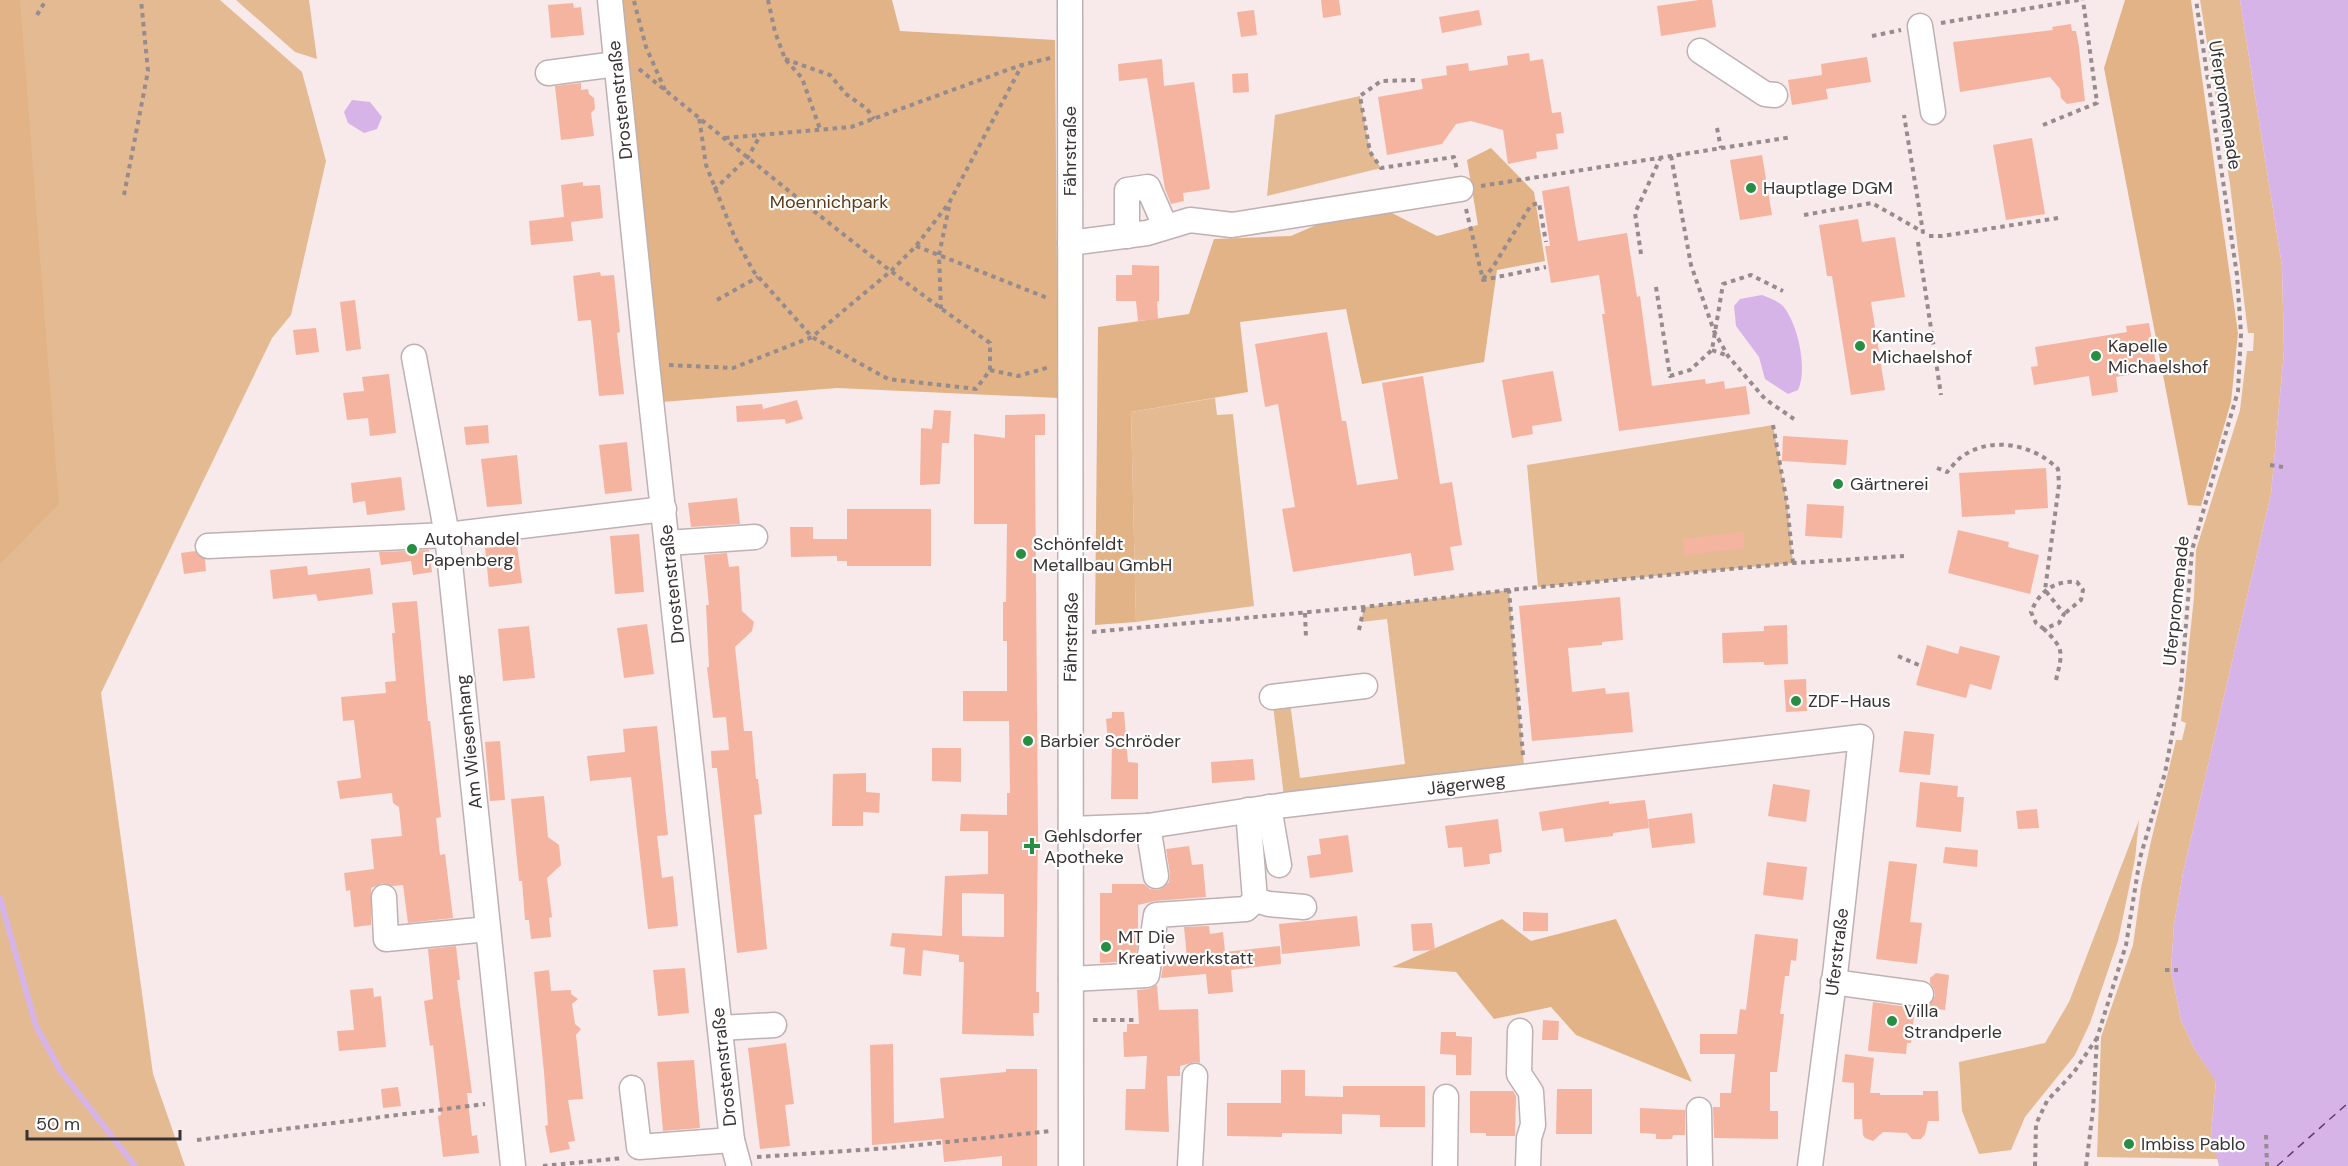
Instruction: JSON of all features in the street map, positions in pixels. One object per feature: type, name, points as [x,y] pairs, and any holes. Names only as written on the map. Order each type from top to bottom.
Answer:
[{"type":"street","name":"Drostenstraße","points":[[610,0],[627,66],[647,364],[735,1155]]},
{"type":"street","name":"Fährstraße","points":[[1070,0],[1071,1166]]},
{"type":"street","points":[[1920,26],[1933,112]]},
{"type":"street","points":[[1700,51],[1765,93],[1775,95]]},
{"type":"street","points":[[548,73],[627,66]]},
{"type":"street","points":[[1127,236],[1127,190],[1148,187],[1165,226]]},
{"type":"street","points":[[1070,243],[1147,233],[1190,220],[1232,225],[1461,189]]},
{"type":"street","name":"Am Wiesenhang","points":[[414,357],[447,535],[513,1166]]},
{"type":"street","points":[[208,546],[447,535],[664,509]]},
{"type":"street","points":[[668,543],[755,537]]},
{"type":"street","points":[[1272,697],[1365,686]]},
{"type":"street","name":"Jägerweg","points":[[1071,829],[1148,826],[1258,808],[1861,737]]},
{"type":"street","name":"Uferstraße","points":[[1810,1166],[1835,974],[1861,737]]},
{"type":"street","points":[[1258,808],[1279,865]]},
{"type":"street","points":[[1071,979],[1147,975],[1156,915],[1246,909],[1255,900],[1258,808]]},
{"type":"street","points":[[1148,826],[1156,876]]},
{"type":"street","points":[[384,897],[386,939],[488,929]]},
{"type":"street","points":[[1255,900],[1269,904],[1304,907]]},
{"type":"street","points":[[1835,974],[1920,986]]},
{"type":"street","points":[[720,1028],[774,1025]]},
{"type":"street","points":[[1520,1031],[1519,1074],[1531,1092],[1533,1125],[1529,1138],[1528,1166]]},
{"type":"street","points":[[1190,1166],[1195,1076]]},
{"type":"street","points":[[632,1088],[639,1148],[735,1155]]},
{"type":"street","points":[[1445,1166],[1446,1097]]},
{"type":"street","points":[[1699,1110],[1700,1166]]},
{"type":"path","points":[[37,15],[46,0]]},
{"type":"path","points":[[124,195],[148,71],[141,0]]},
{"type":"path","points":[[634,0],[646,47],[665,90]]},
{"type":"path","points":[[768,0],[774,32],[785,59],[802,78],[820,129]]},
{"type":"path","points":[[1872,36],[2081,0],[2097,103],[2043,125]]},
{"type":"path","name":"Uferpromenade","points":[[2086,1166],[2093,1110],[2097,1038],[2126,945],[2140,858],[2165,773],[2181,686],[2192,550],[2238,391],[2241,334],[2237,275],[2196,0]]},
{"type":"path","points":[[725,138],[851,127],[1022,65],[1055,57],[1070,58]]},
{"type":"path","points":[[785,59],[830,75],[846,94],[867,109],[874,119]]},
{"type":"path","points":[[647,364],[733,368],[812,337],[891,271],[916,246],[950,203],[1022,65]]},
{"type":"path","points":[[627,66],[665,90],[699,117],[748,157],[891,271],[990,343],[990,370],[976,389],[888,379],[812,337],[758,277],[735,238],[706,165],[699,117]]},
{"type":"path","points":[[1804,215],[1872,203],[1923,232],[1904,115]]},
{"type":"path","points":[[1717,129],[1721,148]]},
{"type":"path","points":[[714,190],[748,157],[761,135]]},
{"type":"path","points":[[1461,189],[1792,137]]},
{"type":"path","points":[[1671,156],[1691,265],[1714,331],[1728,356],[1765,399],[1794,419]]},
{"type":"path","points":[[1641,254],[1635,213],[1661,158]]},
{"type":"path","points":[[941,309],[939,255],[950,203]]},
{"type":"path","points":[[1483,280],[1531,205],[1539,203],[1546,242]]},
{"type":"path","points":[[1929,236],[2058,218]]},
{"type":"path","points":[[1918,242],[1941,395]]},
{"type":"path","points":[[916,246],[1057,302],[1071,303]]},
{"type":"path","points":[[1656,287],[1670,376],[1690,370],[1712,350],[1723,284],[1751,275],[1783,291]]},
{"type":"path","points":[[717,300],[758,277]]},
{"type":"path","points":[[1712,350],[1728,356]]},
{"type":"path","points":[[990,370],[1018,376],[1058,365],[1071,365]]},
{"type":"path","points":[[1773,425],[1787,502],[1793,563]]},
{"type":"path","points":[[1937,468],[1947,472],[1960,458],[1977,449],[2004,445],[2026,448],[2047,457],[2058,469],[2059,485],[2046,590],[2064,614]]},
{"type":"path","points":[[2270,465],[2283,467]]},
{"type":"path","points":[[1071,633],[1305,613],[1509,590],[1793,563],[1904,556]]},
{"type":"path","points":[[2044,629],[2059,623],[2064,614],[2081,600],[2083,590],[2077,582],[2067,581],[2046,590],[2037,598],[2031,612],[2036,623],[2060,645],[2061,659],[2056,680]]},
{"type":"path","points":[[1509,590],[1525,777]]},
{"type":"path","points":[[1359,630],[1364,607]]},
{"type":"path","points":[[1305,613],[1306,638]]},
{"type":"path","points":[[1898,656],[1921,666]]},
{"type":"path","points":[[2165,970],[2178,970]]},
{"type":"path","points":[[1091,1020],[1134,1020]]},
{"type":"path","points":[[2035,1166],[2036,1124],[2047,1101],[2074,1072],[2097,1038]]},
{"type":"path","points":[[196,1140],[506,1102]]},
{"type":"path","points":[[735,1155],[890,1148],[1070,1129]]},
{"type":"path","points":[[2266,1135],[2267,1166]]},
{"type":"shaded area","points":[[0,0],[220,0],[302,72],[326,161],[291,315],[272,338],[101,693],[153,1074],[185,1166],[0,1166]]},
{"type":"shaded area","points":[[236,0],[309,0],[317,59],[295,52]]},
{"type":"shaded area","points":[[2200,0],[2240,0],[2282,266],[2284,351],[2271,494],[2183,873],[2174,925],[2171,970],[2181,1020],[2195,1050],[2216,1080],[2211,1134],[2218,1159],[2097,1157],[2101,1037],[2133,945],[2141,888],[2151,841],[2176,740],[2182,740],[2186,723],[2181,721],[2194,597],[2196,550],[2240,410],[2247,351],[2253,351],[2254,333],[2248,333],[2230,184]]},
{"type":"shaded area","points":[[2240,0],[2348,0],[2348,1166],[2219,1166],[2211,1134],[2216,1081],[2195,1050],[2181,1020],[2171,970],[2174,925],[2183,873],[2271,494],[2284,351],[2282,266]]},
{"type":"shaded area","points":[[1360,96],[1370,151],[1381,168],[1267,196],[1275,115]]},
{"type":"shaded area","points":[[352,100],[370,102],[382,117],[377,129],[364,133],[348,123],[344,112]]},
{"type":"shaded area","points":[[1762,295],[1783,306],[1797,335],[1802,359],[1801,381],[1798,390],[1788,394],[1765,379],[1759,357],[1736,326],[1734,306],[1740,299]]},
{"type":"shaded area","points":[[1215,398],[1217,415],[1233,414],[1254,606],[1136,622],[1131,412]]},
{"type":"shaded area","points":[[1773,425],[1787,503],[1793,563],[1538,587],[1527,465]]},
{"type":"shaded area","points":[[1509,590],[1525,777],[1285,805],[1272,697],[1289,695],[1300,778],[1405,764],[1387,619],[1361,622],[1364,607]]},
{"type":"shaded area","points":[[2139,820],[2135,859],[2118,941],[2090,1023],[2075,1055],[2025,1117],[2011,1150],[1979,1154],[1962,1111],[1959,1062],[2045,1043],[2069,1002]]},
{"type":"green space","points":[[0,0],[20,0],[59,504],[0,564]]},
{"type":"green space","name":"Moennichpark","points":[[622,0],[892,0],[900,31],[1055,40],[1058,398],[837,388],[662,402]]},
{"type":"green space","points":[[2125,0],[2191,0],[2238,333],[2231,402],[2201,506],[2188,505],[2104,68]]},
{"type":"green space","points":[[1491,148],[1534,192],[1545,261],[1497,270],[1484,362],[1362,384],[1346,309],[1240,322],[1248,392],[1131,412],[1136,622],[1095,625],[1098,327],[1189,314],[1214,239],[1291,236],[1330,219],[1362,212],[1392,213],[1437,236],[1478,225],[1467,160]]},
{"type":"green space","points":[[1502,919],[1531,941],[1616,919],[1692,1082],[1576,1035],[1551,1007],[1494,1019],[1456,972],[1392,967]]},
{"type":"building","points":[[1321,0],[1339,0],[1341,15],[1323,18]]},
{"type":"building","points":[[1712,0],[1716,27],[1661,36],[1657,6]]},
{"type":"building","points":[[573,3],[574,8],[581,7],[584,35],[551,38],[548,5]]},
{"type":"building","points":[[1254,10],[1257,35],[1241,37],[1237,12]]},
{"type":"building","points":[[1479,10],[1482,25],[1442,33],[1439,17]]},
{"type":"building","points":[[2071,24],[2072,31],[2076,31],[2079,47],[2085,101],[2067,104],[2061,98],[2060,89],[2050,77],[1960,92],[1953,42],[2053,30],[2052,27]]},
{"type":"building","points":[[1529,53],[1530,61],[1543,59],[1552,113],[1561,112],[1564,133],[1556,134],[1558,149],[1536,152],[1537,158],[1508,164],[1503,130],[1471,121],[1456,124],[1442,144],[1387,155],[1378,97],[1423,89],[1421,79],[1447,75],[1446,66],[1468,63],[1469,71],[1508,65],[1507,56]]},
{"type":"building","points":[[1867,57],[1871,82],[1826,89],[1828,99],[1792,105],[1788,80],[1822,75],[1821,64]]},
{"type":"building","points":[[1162,59],[1164,86],[1194,82],[1210,189],[1183,193],[1184,201],[1171,204],[1165,189],[1147,78],[1119,81],[1118,64]]},
{"type":"building","points":[[1248,73],[1249,92],[1233,93],[1232,74]]},
{"type":"building","points":[[581,83],[581,90],[588,89],[589,94],[594,98],[595,109],[591,113],[594,136],[561,140],[555,86]]},
{"type":"building","points":[[2032,138],[2045,214],[2006,220],[1993,145]]},
{"type":"building","name":"Hauptlage DGM","points":[[1762,155],[1772,215],[1740,220],[1730,160]]},
{"type":"building","points":[[583,182],[583,186],[600,185],[603,218],[571,222],[573,241],[531,245],[529,221],[564,217],[561,185]]},
{"type":"building","points":[[1569,186],[1578,241],[1627,233],[1637,297],[1640,296],[1652,386],[1705,379],[1706,384],[1724,381],[1725,389],[1746,386],[1750,414],[1619,431],[1602,314],[1605,314],[1599,275],[1551,283],[1545,246],[1550,246],[1542,191]]},
{"type":"building","name":"Kantine Michaelshof","points":[[1858,219],[1862,242],[1895,237],[1905,297],[1871,302],[1885,390],[1851,395],[1832,276],[1827,276],[1819,225]]},
{"type":"building","points":[[1132,265],[1159,266],[1158,319],[1138,321],[1136,301],[1116,301],[1116,275],[1132,275]]},
{"type":"building","points":[[600,272],[601,276],[614,275],[620,332],[617,333],[624,394],[599,396],[591,320],[578,321],[573,276]]},
{"type":"building","points":[[355,300],[361,349],[346,351],[340,302]]},
{"type":"building","name":"Kapelle Michaelshof","points":[[2149,323],[2157,370],[2116,377],[2118,392],[2092,396],[2089,376],[2034,385],[2031,367],[2038,366],[2035,347],[2127,332],[2126,326]]},
{"type":"building","points":[[316,328],[319,352],[296,355],[293,330]]},
{"type":"building","points":[[1327,332],[1342,421],[1346,421],[1357,485],[1398,479],[1382,383],[1423,376],[1440,484],[1452,482],[1462,545],[1450,547],[1454,570],[1414,576],[1411,553],[1293,572],[1282,509],[1295,507],[1278,404],[1265,407],[1255,344]]},
{"type":"building","points":[[1553,371],[1562,421],[1532,426],[1533,434],[1512,438],[1502,380]]},
{"type":"building","points":[[389,374],[396,433],[370,436],[368,418],[347,420],[343,393],[364,391],[362,377]]},
{"type":"building","points":[[797,400],[803,419],[786,424],[785,419],[737,422],[736,406],[762,404],[763,409]]},
{"type":"building","points":[[934,410],[951,411],[949,443],[942,443],[940,484],[920,485],[921,428],[932,429]]},
{"type":"building","points":[[1045,414],[1045,435],[1035,435],[1038,836],[1036,992],[1039,992],[1039,1013],[1033,1013],[1034,1036],[962,1034],[964,962],[959,962],[959,955],[923,950],[921,976],[903,974],[905,948],[890,946],[892,933],[942,936],[945,876],[988,874],[988,831],[960,831],[961,814],[1007,815],[1007,793],[1010,793],[1009,721],[963,721],[963,691],[1007,691],[1007,641],[1003,641],[1003,602],[1006,602],[1007,524],[974,524],[974,434],[1005,438],[1005,415]],"holes":[[[962,893],[1004,894],[1004,937],[962,936]]]},
{"type":"building","points":[[488,425],[489,443],[466,445],[464,427]]},
{"type":"building","points":[[1783,436],[1848,440],[1846,465],[1782,461]]},
{"type":"building","points":[[627,442],[632,491],[605,494],[599,445]]},
{"type":"building","points":[[517,455],[522,504],[487,507],[481,459]]},
{"type":"building","points":[[2046,468],[2048,508],[2015,510],[2015,514],[1962,517],[1959,473]]},
{"type":"building","points":[[401,477],[405,510],[367,515],[365,501],[353,503],[351,483]]},
{"type":"building","points":[[737,498],[740,524],[691,527],[688,503]]},
{"type":"building","points":[[1807,504],[1844,506],[1842,538],[1805,536]]},
{"type":"building","points":[[847,509],[931,509],[931,566],[847,566],[847,561],[837,561],[837,556],[791,557],[790,527],[813,527],[813,539],[847,539]]},
{"type":"building","points":[[1958,530],[2009,542],[2008,547],[2039,555],[2030,594],[1948,573]]},
{"type":"building","points":[[1743,532],[1745,548],[1684,555],[1683,539]]},
{"type":"building","points":[[639,534],[644,592],[615,594],[610,536]]},
{"type":"building","points":[[517,545],[522,583],[489,587],[485,548]]},
{"type":"building","points":[[429,550],[432,572],[413,575],[411,561],[381,565],[379,552]]},
{"type":"building","points":[[195,551],[205,559],[206,571],[184,574],[181,553]]},
{"type":"building","points":[[727,553],[729,567],[739,566],[742,611],[754,622],[752,631],[735,647],[744,731],[752,731],[762,814],[754,815],[767,949],[737,953],[717,768],[712,768],[711,751],[729,750],[726,717],[713,718],[707,667],[709,667],[706,605],[709,605],[704,555]]},
{"type":"building","points":[[307,566],[308,575],[370,568],[373,594],[318,601],[316,594],[273,599],[270,570]]},
{"type":"building","points":[[1620,597],[1623,640],[1602,642],[1602,645],[1568,648],[1572,692],[1605,688],[1606,694],[1629,692],[1633,732],[1532,741],[1519,606]]},
{"type":"building","points":[[417,601],[428,721],[430,721],[441,817],[436,818],[440,855],[445,854],[453,918],[408,923],[403,885],[392,886],[383,883],[371,888],[371,925],[354,927],[350,890],[346,891],[344,873],[374,869],[371,839],[402,836],[399,807],[393,803],[392,793],[340,799],[337,781],[361,778],[354,720],[343,721],[341,697],[386,693],[385,682],[396,681],[392,603]]},
{"type":"building","points":[[647,624],[654,674],[624,678],[617,628]]},
{"type":"building","points":[[1787,625],[1788,664],[1723,663],[1722,633],[1764,631],[1764,626]]},
{"type":"building","points":[[529,626],[535,678],[503,681],[498,629]]},
{"type":"building","points":[[1927,645],[1958,654],[1960,646],[2000,656],[1991,690],[1970,684],[1966,698],[1916,685]]},
{"type":"building","name":"ZDF-Haus","points":[[1806,679],[1807,711],[1786,712],[1784,680]]},
{"type":"building","points":[[1112,712],[1124,712],[1128,762],[1138,763],[1138,799],[1111,799],[1112,742],[1108,742],[1106,719],[1112,718]]},
{"type":"building","points":[[657,726],[668,835],[657,836],[662,878],[673,876],[678,926],[648,929],[631,777],[590,781],[587,756],[625,752],[623,729]]},
{"type":"building","points":[[1904,731],[1934,734],[1930,775],[1899,772]]},
{"type":"building","points":[[500,741],[505,800],[490,801],[485,742]]},
{"type":"building","points":[[932,748],[961,748],[961,782],[932,781]]},
{"type":"building","points":[[1253,759],[1255,780],[1212,783],[1211,762]]},
{"type":"building","points":[[866,773],[866,792],[880,793],[879,813],[863,812],[863,826],[832,826],[833,774]]},
{"type":"building","points":[[1920,782],[1958,786],[1957,797],[1964,797],[1961,832],[1916,827]]},
{"type":"building","points":[[1773,784],[1810,790],[1806,822],[1768,816]]},
{"type":"building","points":[[544,796],[548,837],[559,845],[561,865],[547,878],[552,917],[549,918],[551,937],[531,939],[529,920],[525,920],[522,881],[519,881],[511,799]]},
{"type":"building","points":[[1645,800],[1649,828],[1613,833],[1613,836],[1565,842],[1563,828],[1542,831],[1539,812],[1609,801],[1609,804]]},
{"type":"building","points":[[2037,809],[2039,828],[2018,829],[2016,811]]},
{"type":"building","points":[[1692,813],[1695,843],[1652,848],[1648,819]]},
{"type":"building","points":[[1498,819],[1502,852],[1489,854],[1490,864],[1464,867],[1462,847],[1448,848],[1445,826]]},
{"type":"building","points":[[1348,835],[1353,872],[1310,878],[1307,856],[1321,854],[1319,839]]},
{"type":"building","points":[[1189,846],[1192,865],[1203,864],[1206,897],[1155,901],[1138,905],[1138,942],[1135,961],[1100,963],[1100,893],[1112,893],[1112,884],[1144,884],[1150,889],[1158,890],[1164,887],[1169,882],[1170,874],[1166,849]]},
{"type":"building","points":[[1945,847],[1978,850],[1977,867],[1943,863]]},
{"type":"building","points":[[1889,861],[1917,864],[1910,922],[1922,923],[1917,964],[1876,959]]},
{"type":"building","points":[[1767,862],[1807,867],[1803,900],[1763,895]]},
{"type":"building","points":[[1523,912],[1548,913],[1548,931],[1523,931]]},
{"type":"building","points":[[1357,916],[1360,946],[1282,954],[1279,924]]},
{"type":"building","points":[[1432,923],[1435,950],[1413,951],[1411,924]]},
{"type":"building","points":[[1209,926],[1210,934],[1223,932],[1225,952],[1280,946],[1281,964],[1231,970],[1233,992],[1208,994],[1206,974],[1161,978],[1164,960],[1187,958],[1184,927]]},
{"type":"building","points":[[1755,934],[1798,939],[1796,961],[1791,960],[1789,976],[1785,976],[1780,1014],[1784,1014],[1777,1072],[1770,1072],[1770,1111],[1778,1111],[1778,1139],[1714,1138],[1713,1107],[1720,1107],[1720,1093],[1731,1093],[1735,1054],[1700,1054],[1700,1034],[1737,1034],[1740,1009],[1746,1010]]},
{"type":"building","points":[[456,946],[460,980],[457,980],[472,1093],[467,1093],[472,1136],[477,1135],[479,1153],[443,1157],[433,1045],[430,1046],[424,1001],[433,999],[428,949]]},
{"type":"building","points":[[685,968],[689,1013],[658,1016],[653,970]]},
{"type":"building","points":[[549,970],[551,991],[571,990],[571,994],[578,999],[572,1004],[575,1024],[581,1029],[576,1035],[583,1099],[568,1100],[575,1141],[568,1142],[570,1149],[550,1153],[545,1126],[548,1125],[534,972]]},
{"type":"building","points":[[1936,973],[1949,975],[1945,1010],[1927,1008],[1935,996],[1930,978]]},
{"type":"building","points":[[1157,985],[1159,1010],[1198,1009],[1200,1063],[1180,1066],[1180,1076],[1167,1076],[1169,1132],[1125,1130],[1126,1089],[1145,1089],[1147,1056],[1124,1057],[1123,1032],[1127,1032],[1127,1024],[1139,1024],[1137,990]]},
{"type":"building","points":[[373,988],[374,997],[381,996],[386,1047],[339,1051],[337,1031],[354,1030],[350,990]]},
{"type":"building","name":"Villa Strandperle","points":[[1873,1002],[1915,1008],[1911,1043],[1907,1043],[1906,1054],[1868,1051]]},
{"type":"building","points":[[1543,1020],[1559,1021],[1558,1040],[1542,1040]]},
{"type":"building","points":[[1441,1032],[1456,1032],[1456,1036],[1472,1037],[1471,1075],[1456,1075],[1456,1055],[1440,1054]]},
{"type":"building","points":[[786,1043],[794,1104],[785,1105],[790,1146],[760,1149],[748,1048]]},
{"type":"building","points":[[893,1044],[894,1123],[944,1118],[940,1078],[1006,1072],[1006,1069],[1037,1069],[1037,1166],[1002,1166],[1002,1156],[944,1162],[942,1139],[872,1145],[870,1045]]},
{"type":"building","points":[[1845,1054],[1874,1058],[1870,1093],[1923,1095],[1923,1091],[1938,1091],[1939,1121],[1928,1121],[1925,1134],[1921,1139],[1912,1139],[1907,1133],[1883,1132],[1873,1141],[1865,1138],[1862,1119],[1854,1119],[1854,1083],[1842,1082]]},
{"type":"building","points":[[694,1060],[700,1128],[663,1131],[657,1062]]},
{"type":"building","points":[[1281,1070],[1305,1070],[1305,1096],[1343,1097],[1343,1086],[1425,1086],[1425,1127],[1380,1127],[1380,1115],[1342,1114],[1342,1134],[1282,1133],[1282,1137],[1227,1136],[1227,1103],[1281,1103]]},
{"type":"building","points":[[398,1087],[401,1106],[383,1108],[381,1089]]},
{"type":"building","points":[[1557,1089],[1592,1089],[1592,1134],[1556,1134]]},
{"type":"building","points":[[1470,1091],[1513,1091],[1516,1096],[1515,1136],[1486,1136],[1486,1133],[1470,1133]]},
{"type":"building","points":[[1640,1108],[1685,1110],[1685,1135],[1673,1135],[1672,1139],[1656,1139],[1656,1134],[1640,1133]]},
{"type":"waterway","points":[[0,898],[36,1026],[60,1070],[135,1166]]},
{"type":"ferry route","points":[[2277,1166],[2348,1103]]},
{"type":"place","name":"Hauptlage DGM","points":[[1751,188]]},
{"type":"place","name":"Kantine Michaelshof","points":[[1860,346]]},
{"type":"place","name":"Kapelle Michaelshof","points":[[2096,356]]},
{"type":"place","name":"Gärtnerei","points":[[1838,484]]},
{"type":"place","name":"Autohandel Papenberg","points":[[412,549]]},
{"type":"place","name":"Schönfeldt Metallbau GmbH","points":[[1021,554]]},
{"type":"place","name":"ZDF-Haus","points":[[1796,701]]},
{"type":"place","name":"Barbier Schröder","points":[[1028,741]]},
{"type":"place","name":"Gehlsdorfer Apotheke","points":[[1032,846]]},
{"type":"place","name":"MT Die Kreativwerkstatt","points":[[1106,947]]},
{"type":"place","name":"Villa Strandperle","points":[[1892,1021]]},
{"type":"place","name":"Imbiss Pablo","points":[[2129,1144]]}]
